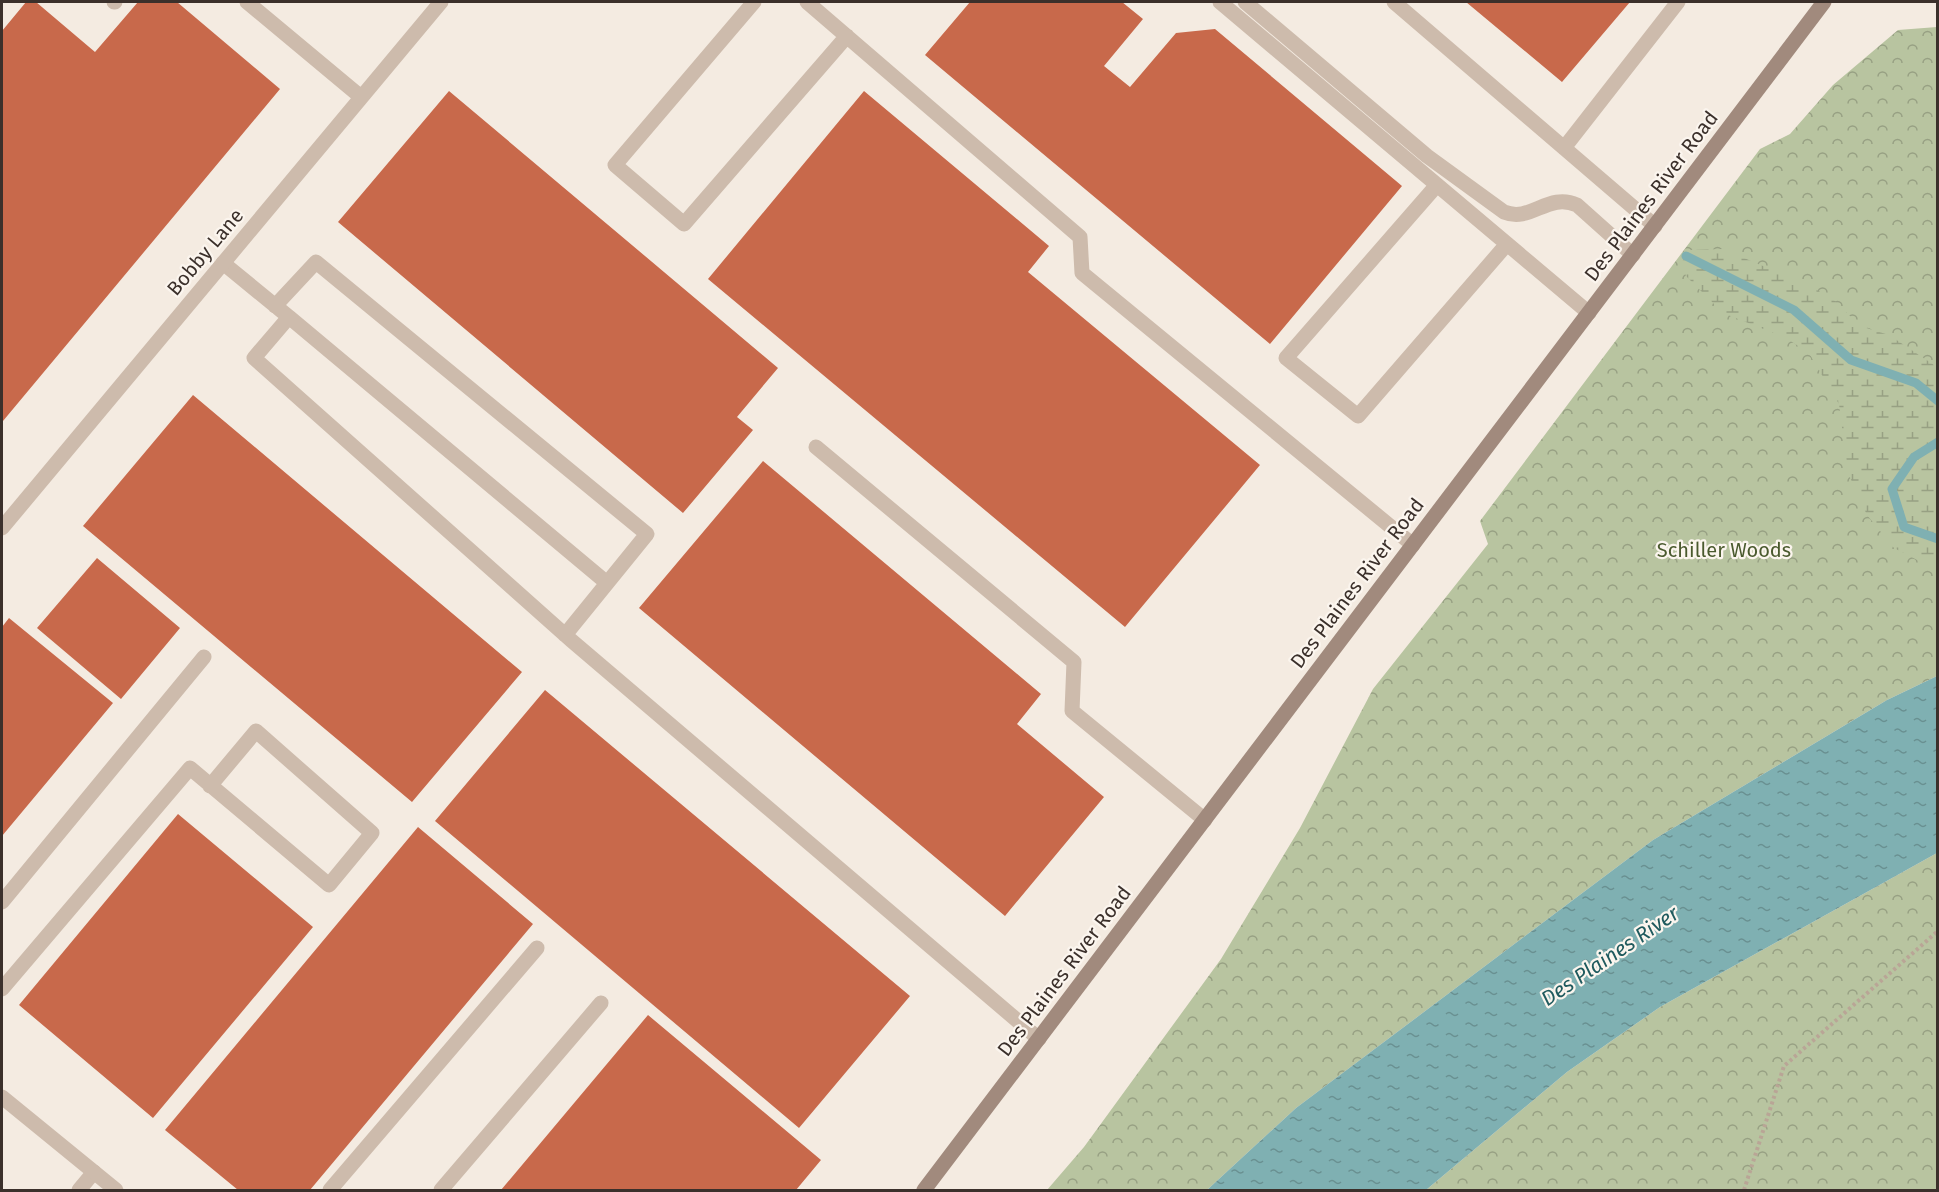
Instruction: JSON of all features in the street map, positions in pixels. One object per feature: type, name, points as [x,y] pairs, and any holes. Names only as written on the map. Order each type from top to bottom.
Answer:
[{"type":"main road","name":"Des Plaines River Road","points":[[924,1191],[1824,2]]},
{"type":"street","points":[[247,2],[361,97]]},
{"type":"street","name":"Bobby Lane","points":[[2,528],[441,2]]},
{"type":"street","points":[[754,2],[615,165],[684,224],[847,36]]},
{"type":"street","points":[[807,2],[1080,237],[1082,273],[1413,545]]},
{"type":"street","points":[[1220,2],[1588,313]]},
{"type":"street","points":[[1245,2],[1427,156],[1504,212],[1513,216],[1533,211],[1546,203],[1566,200],[1577,205],[1633,255]]},
{"type":"street","points":[[1394,2],[1654,226]]},
{"type":"street","points":[[1564,148],[1678,2]]},
{"type":"street","points":[[1437,185],[1286,358],[1358,416],[1507,244]]},
{"type":"street","points":[[275,306],[316,262],[647,534],[565,635]]},
{"type":"street","points":[[223,263],[607,583]]},
{"type":"street","points":[[289,316],[254,358],[565,635],[1039,1040]]},
{"type":"street","points":[[816,447],[1074,662],[1072,711],[1205,820]]},
{"type":"street","points":[[2,902],[204,657]]},
{"type":"street","points":[[2,988],[190,768],[210,786],[329,885],[372,833],[256,731],[210,786]]},
{"type":"street","points":[[330,1191],[537,948]]},
{"type":"street","points":[[441,1191],[601,1003]]},
{"type":"street","points":[[2,1097],[116,1191]]},
{"type":"street","points":[[79,1191],[94,1172]]},
{"type":"path","points":[[1744,1191],[1784,1066],[1938,931]]},
{"type":"green space","name":"Schiller Woods","points":[[1937,27],[1937,676],[1887,700],[1653,840],[1296,1108],[1207,1190],[1047,1190],[1084,1147],[1221,959],[1300,828],[1373,689],[1488,544],[1480,521],[1760,149],[1790,134],[1833,85],[1898,30]]},
{"type":"green space","points":[[1723,249],[1812,287],[1835,301],[1860,326],[1889,335],[1937,367],[1937,563],[1923,563],[1894,548],[1867,515],[1848,473],[1839,404],[1809,353],[1786,338],[1723,313],[1686,276],[1681,263],[1690,250]]},
{"type":"green space","points":[[1937,853],[1937,1190],[1426,1190],[1567,1072],[1660,1007]]},
{"type":"water","name":"Des Plaines River","points":[[1937,676],[1937,853],[1660,1007],[1567,1072],[1426,1190],[1207,1190],[1296,1108],[1653,840],[1887,700]]},
{"type":"building","points":[[26,2],[36,2],[95,52],[138,2],[177,2],[280,89],[3,421],[2,31]]},
{"type":"building","points":[[970,2],[1122,2],[1143,19],[1104,66],[1130,87],[1176,33],[1215,29],[1402,186],[1270,344],[925,55]]},
{"type":"building","points":[[1466,2],[1630,2],[1562,82]]},
{"type":"building","points":[[449,91],[778,368],[737,417],[753,430],[683,513],[338,222]]},
{"type":"building","points":[[864,91],[1049,246],[1028,272],[1260,465],[1125,627],[708,279]]},
{"type":"building","points":[[193,395],[522,672],[412,802],[83,526]]},
{"type":"building","points":[[763,461],[1041,694],[1017,724],[1104,797],[1005,916],[639,608]]},
{"type":"building","points":[[97,558],[180,628],[121,699],[37,628]]},
{"type":"building","points":[[9,618],[113,703],[2,836],[2,627]]},
{"type":"building","points":[[545,690],[910,996],[799,1128],[435,821]]},
{"type":"building","points":[[178,814],[313,927],[153,1118],[19,1005]]},
{"type":"building","points":[[418,827],[533,924],[310,1190],[238,1190],[165,1130]]},
{"type":"building","points":[[648,1015],[821,1160],[796,1190],[501,1190]]},
{"type":"waterway","points":[[1686,256],[1794,310],[1851,360],[1916,383],[1938,401]]},
{"type":"waterway","points":[[1938,442],[1914,457],[1892,489],[1904,527],[1938,539]]}]
